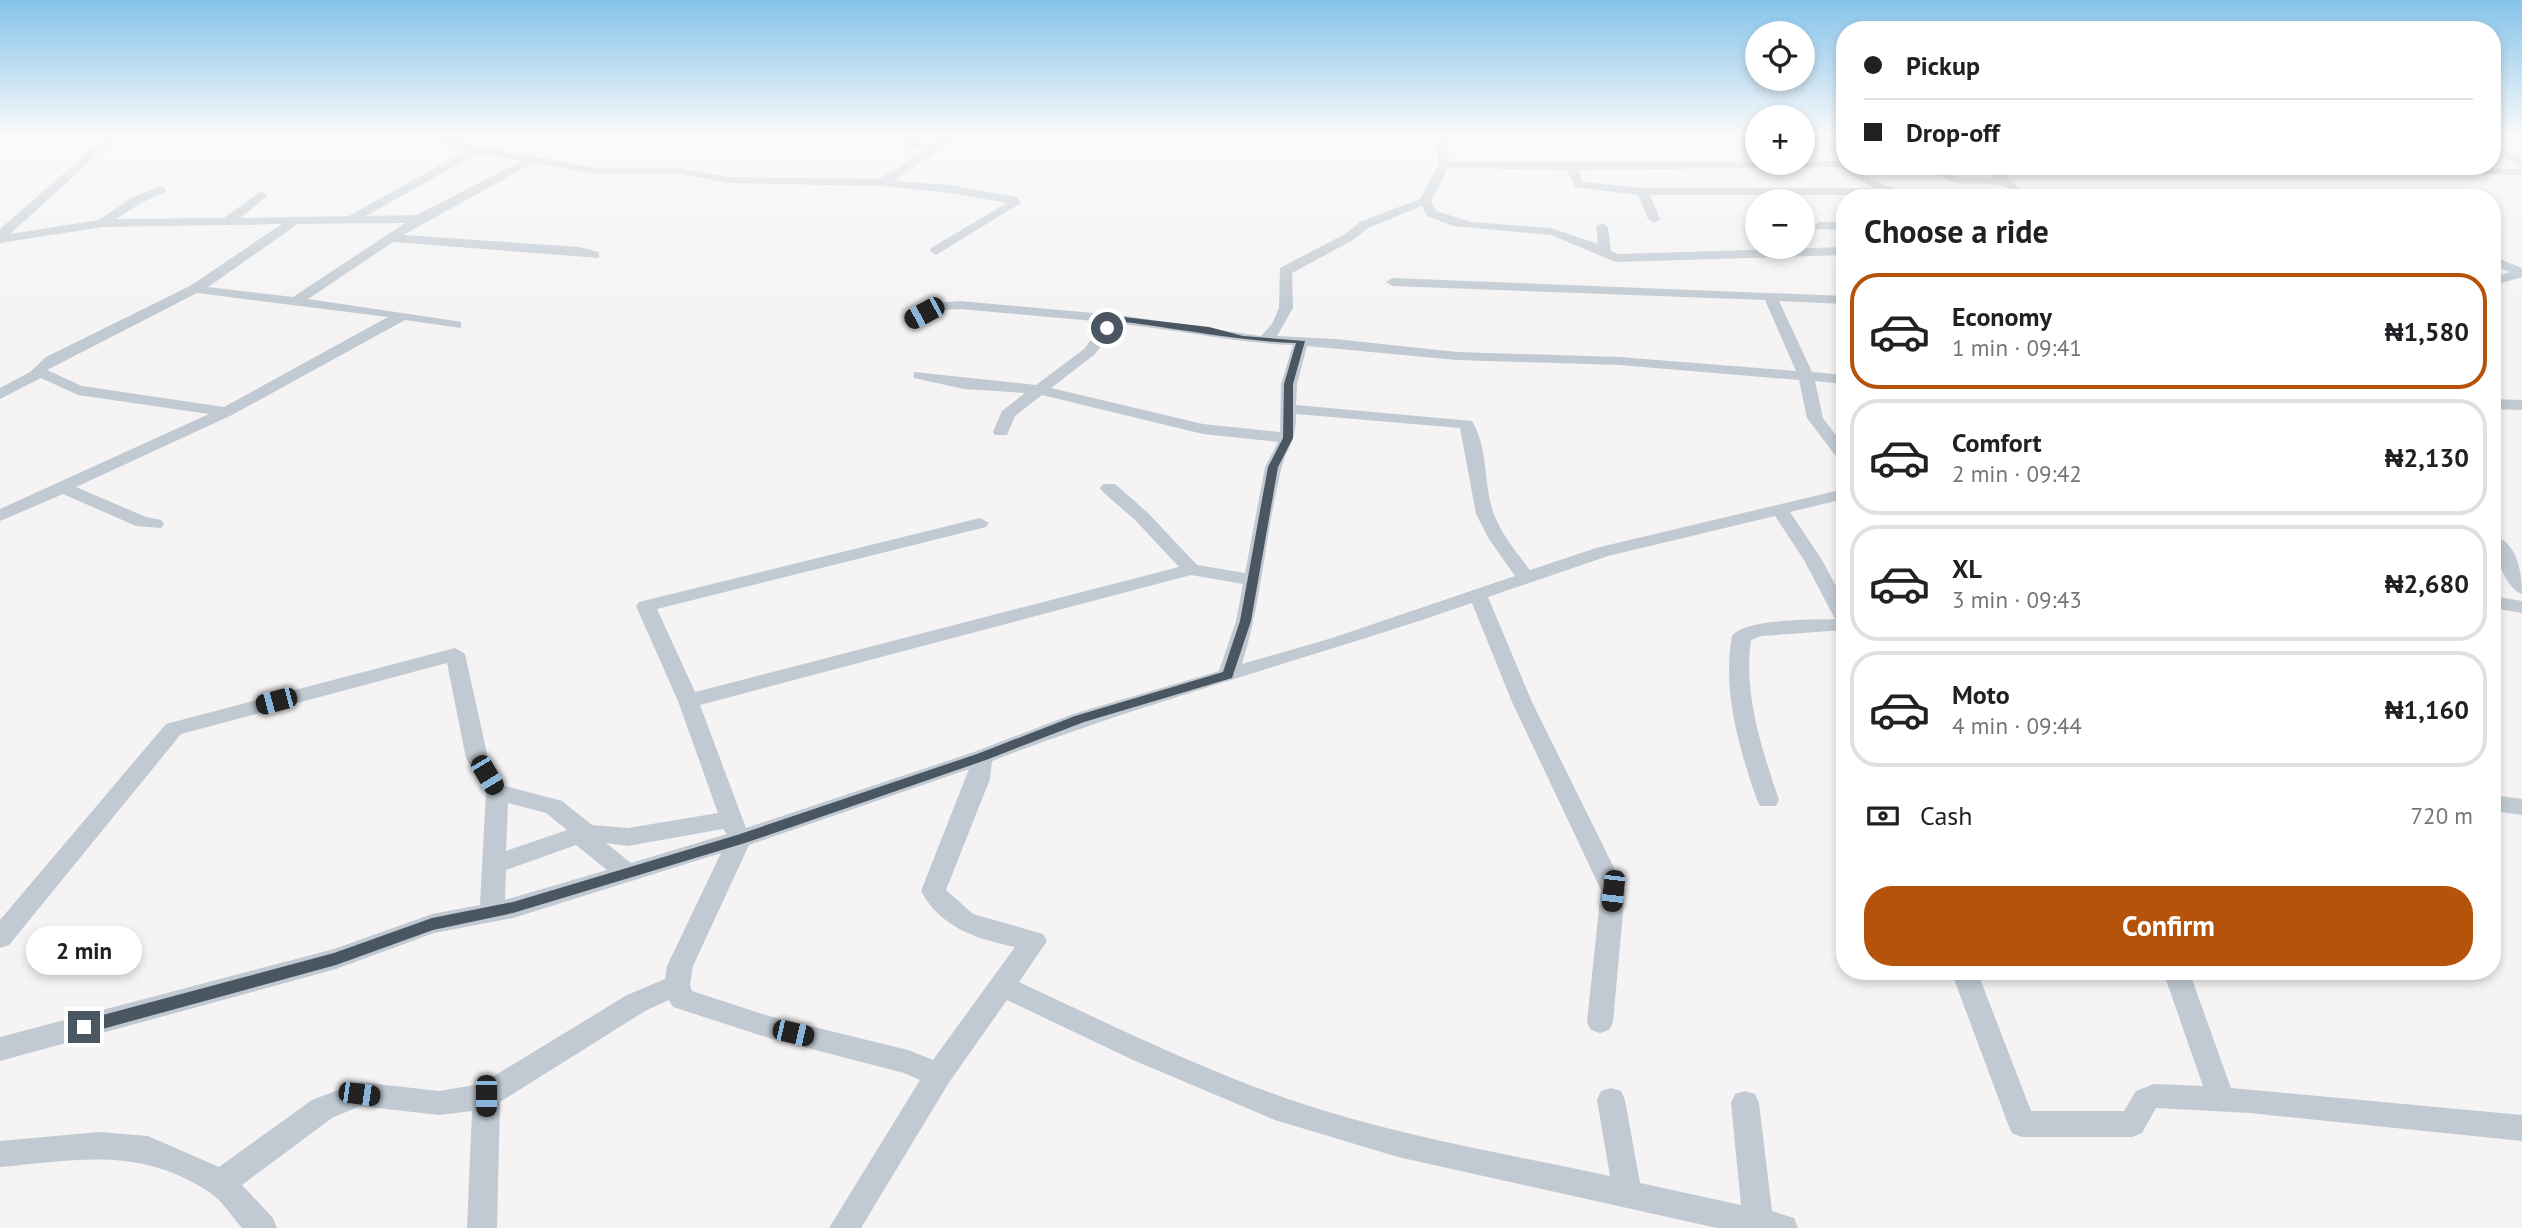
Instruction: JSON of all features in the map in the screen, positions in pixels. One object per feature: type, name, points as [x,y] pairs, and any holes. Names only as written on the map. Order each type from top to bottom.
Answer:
[{"type":"street","points":[[0,237],[50,192]]},
{"type":"street","points":[[103,223],[137,200],[155,192]]},
{"type":"street","points":[[351,219],[399,192]]},
{"type":"street","points":[[296,301],[388,238],[469,192]]},
{"type":"street","points":[[936,251],[1015,203],[1013,200],[973,192]]},
{"type":"street","points":[[1266,339],[1277,331],[1290,289],[1285,271],[1349,237],[1364,225],[1425,201],[1430,192]]},
{"type":"street","points":[[1643,192],[1654,219]]},
{"type":"street","points":[[1655,192],[1836,197]]},
{"type":"street","points":[[229,220],[261,195]]},
{"type":"street","points":[[1425,201],[1431,213],[1455,224],[1544,230],[1577,239],[1616,258],[1836,251]]},
{"type":"street","points":[[0,237],[103,223],[419,219]]},
{"type":"street","points":[[226,412],[78,390],[37,371],[51,360],[195,289],[295,221]]},
{"type":"street","points":[[1819,226],[1836,226]]},
{"type":"street","points":[[1602,227],[1605,253]]},
{"type":"street","points":[[388,238],[579,251],[594,256]]},
{"type":"street","points":[[2501,264],[2522,273]]},
{"type":"street","points":[[2501,279],[2522,273]]},
{"type":"street","points":[[1394,282],[1836,300]]},
{"type":"street","points":[[195,289],[403,315],[456,325]]},
{"type":"street","points":[[1770,296],[1805,376],[1815,418],[1836,446]]},
{"type":"street","points":[[910,321],[939,306],[960,305],[1115,318],[1209,330],[1242,339],[1301,341],[1457,355],[1619,361],[1836,378]]},
{"type":"street","points":[[0,516],[226,412],[403,315]]},
{"type":"street","points":[[1001,432],[1008,414],[1089,352],[1115,318]]},
{"type":"street","points":[[1228,675],[1246,621],[1273,467],[1288,438],[1289,384],[1301,341]]},
{"type":"street","points":[[0,394],[40,373]]},
{"type":"street","points":[[919,375],[964,384],[1039,390],[1203,429],[1288,438]]},
{"type":"street","points":[[2501,404],[2522,405]]},
{"type":"street","points":[[1289,409],[1466,424],[1475,442],[1475,470],[1485,516],[1526,578]]},
{"type":"street","points":[[64,488],[155,524]]},
{"type":"street","points":[[1109,488],[1142,517],[1191,569]]},
{"type":"street","points":[[0,1049],[336,959],[432,924],[492,912],[627,873],[735,829],[982,757],[1080,719],[1339,642],[1602,552],[1836,496]]},
{"type":"street","points":[[1780,511],[1813,560],[1836,603]]},
{"type":"street","points":[[938,1075],[877,1053],[719,1012],[682,999],[677,985],[680,966],[735,829],[688,701],[646,606],[980,523]]},
{"type":"street","points":[[2501,555],[2522,588]]},
{"type":"street","points":[[688,701],[1191,569],[1253,580]]},
{"type":"street","points":[[1477,595],[1489,617],[1522,702],[1613,891],[1600,1022]]},
{"type":"street","points":[[2501,604],[2522,607]]},
{"type":"street","points":[[1768,800],[1751,751],[1737,654],[1742,636],[1759,630],[1836,625]]},
{"type":"street","points":[[0,939],[174,729],[455,653],[477,758],[497,792],[492,912]]},
{"type":"street","points":[[844,1228],[938,1075],[1034,941],[969,927],[943,909],[933,891],[979,779],[982,757]]},
{"type":"street","points":[[497,792],[554,807],[627,873]]},
{"type":"street","points":[[2501,804],[2522,807]]},
{"type":"street","points":[[495,864],[583,834],[628,837],[735,829]]},
{"type":"street","points":[[1967,980],[2022,1124],[2132,1124],[2146,1100],[2154,1096],[2221,1099],[2522,1128]]},
{"type":"street","points":[[2179,980],[2221,1099]]},
{"type":"street","points":[[221,1183],[322,1109],[359,1094],[439,1103],[486,1096],[636,1003],[677,985]]},
{"type":"street","points":[[1001,985],[1143,1052],[1285,1111],[1398,1144],[1770,1225],[1745,1103]]},
{"type":"street","points":[[482,1228],[486,1096]]},
{"type":"street","points":[[1611,1100],[1627,1193]]},
{"type":"street","points":[[0,1154],[99,1145],[148,1149],[221,1183],[262,1228]]},
{"type":"route","points":[[84,1027],[336,959],[432,924],[513,908],[740,839],[982,757],[1080,719],[1228,675],[1246,621],[1273,467],[1288,438],[1289,384],[1301,341],[1242,339],[1209,330],[1115,318],[1107,328]]}]
